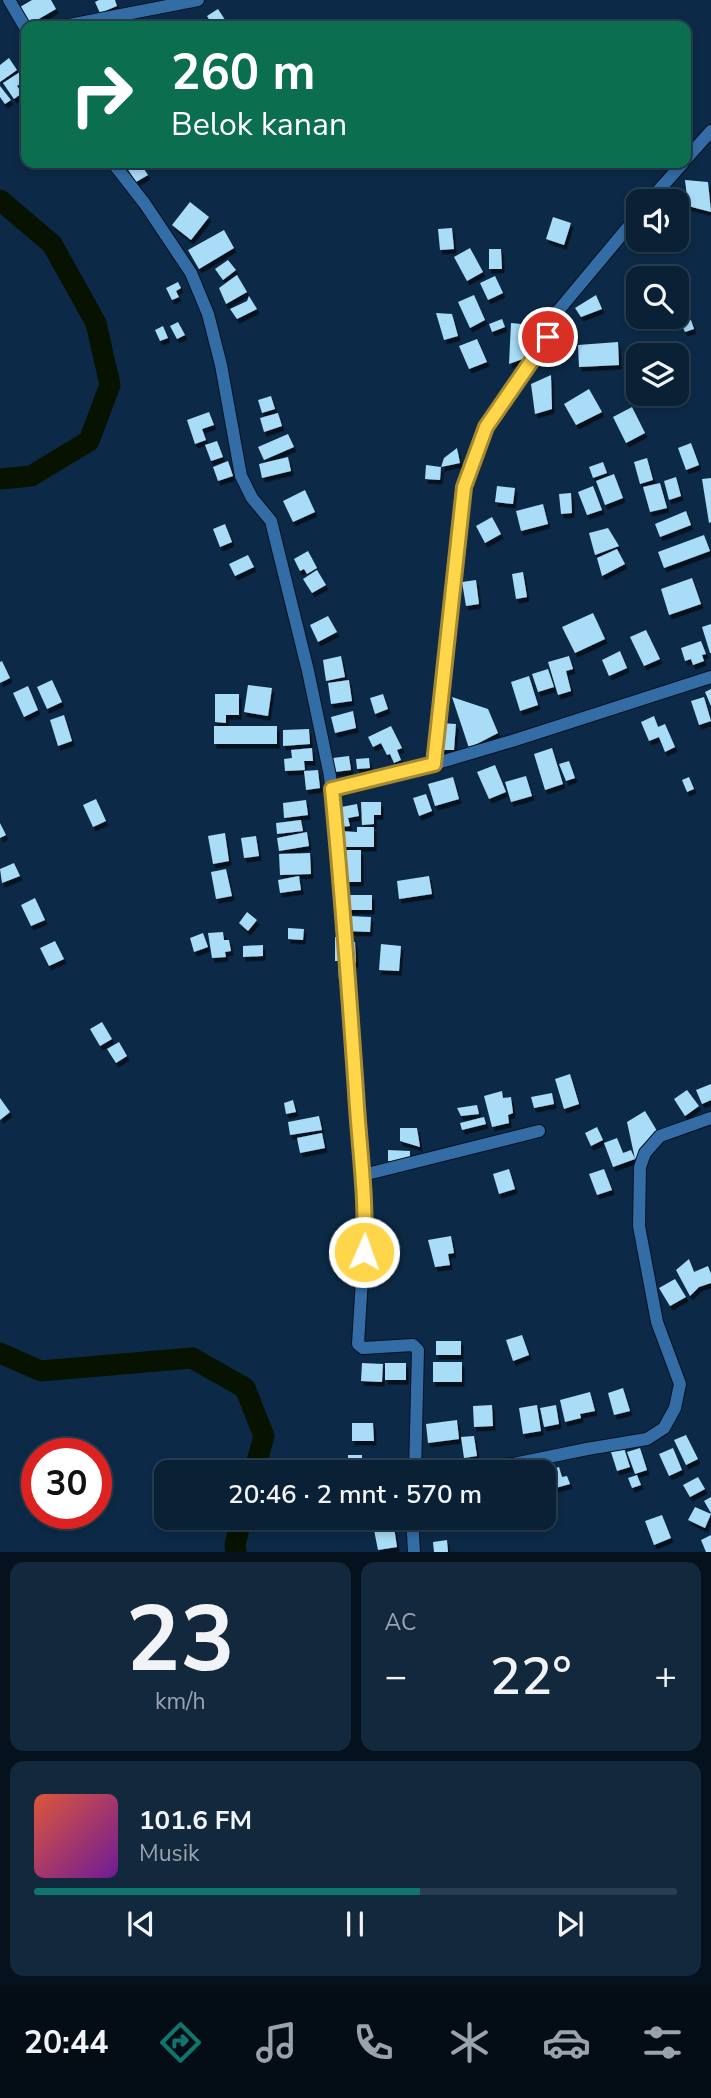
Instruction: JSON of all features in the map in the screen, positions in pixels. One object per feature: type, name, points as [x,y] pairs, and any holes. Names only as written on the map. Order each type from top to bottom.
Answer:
[{"type":"street","points":[[9,0],[21,21]]},
{"type":"street","points":[[90,21],[198,0]]},
{"type":"street","points":[[691,154],[711,131]]},
{"type":"street","points":[[117,168],[145,204],[191,273],[208,314],[241,476],[252,498],[271,521],[308,671],[332,789],[343,897],[365,1230],[358,1344],[363,1348],[413,1345],[418,1350],[415,1460]]},
{"type":"street","points":[[660,189],[679,168]]},
{"type":"street","points":[[434,764],[464,487],[468,475],[486,427],[548,337],[553,317],[626,230]]},
{"type":"street","points":[[332,789],[434,764],[512,741],[711,677]]},
{"type":"street","points":[[533,1460],[647,1439],[664,1428],[675,1408],[680,1384],[657,1322],[639,1226],[640,1167],[645,1153],[660,1136],[711,1118]]},
{"type":"street","points":[[363,1175],[539,1131]]},
{"type":"street","points":[[413,1530],[414,1552]]},
{"type":"building","points":[[32,0],[51,0],[56,9],[35,21],[28,21],[20,7]]},
{"type":"building","points":[[115,0],[117,6],[100,13],[95,2]]},
{"type":"building","points":[[218,9],[226,21],[210,21],[207,16]]},
{"type":"building","points":[[9,58],[17,70],[0,82],[0,65]]},
{"type":"building","points":[[20,72],[21,83],[17,86],[21,94],[14,99],[3,83]]},
{"type":"building","points":[[0,86],[11,100],[5,104],[0,97]]},
{"type":"building","points":[[127,168],[143,168],[148,175],[136,182]]},
{"type":"building","points":[[685,180],[708,182],[711,212],[689,206],[689,189],[686,189]]},
{"type":"building","points":[[190,202],[209,217],[191,240],[172,225]]},
{"type":"building","points":[[553,217],[571,223],[564,245],[546,239]]},
{"type":"building","points":[[452,228],[454,249],[440,250],[438,229]]},
{"type":"building","points":[[224,230],[234,248],[199,269],[188,250]]},
{"type":"building","points":[[470,248],[483,272],[467,281],[454,257]]},
{"type":"building","points":[[489,249],[501,249],[502,269],[489,269]]},
{"type":"building","points":[[228,260],[236,270],[223,280],[215,269]]},
{"type":"building","points":[[237,275],[247,292],[226,304],[219,288]]},
{"type":"building","points":[[495,276],[503,293],[488,300],[480,283]]},
{"type":"building","points":[[178,282],[181,288],[176,291],[179,297],[172,300],[166,288]]},
{"type":"building","points":[[474,295],[485,320],[470,328],[458,302]]},
{"type":"building","points":[[596,295],[602,309],[581,317],[575,308]]},
{"type":"building","points":[[249,296],[257,309],[237,319],[230,309],[247,301]]},
{"type":"building","points":[[436,313],[452,314],[458,336],[444,340]]},
{"type":"building","points":[[502,319],[505,327],[492,332],[489,324]]},
{"type":"building","points":[[689,321],[694,329],[685,332],[684,329],[689,329]]},
{"type":"building","points":[[178,322],[185,335],[177,339],[170,326]]},
{"type":"building","points":[[511,323],[542,326],[528,357],[509,364]]},
{"type":"building","points":[[565,325],[575,332],[555,358],[545,351]]},
{"type":"building","points":[[163,326],[168,338],[160,341],[155,330]]},
{"type":"building","points":[[477,339],[487,362],[469,369],[459,346]]},
{"type":"building","points":[[618,342],[619,365],[579,367],[578,345]]},
{"type":"building","points":[[551,375],[552,409],[535,414],[531,384]]},
{"type":"building","points":[[589,389],[602,412],[576,425],[564,404]]},
{"type":"building","points":[[271,396],[275,409],[262,413],[258,400]]},
{"type":"building","points":[[632,407],[645,433],[626,443],[613,417]]},
{"type":"building","points":[[209,412],[214,425],[202,429],[206,440],[195,444],[187,420]]},
{"type":"building","points":[[278,413],[282,426],[264,432],[260,418]]},
{"type":"building","points":[[288,434],[294,447],[264,460],[258,447]]},
{"type":"building","points":[[217,441],[223,457],[211,461],[205,445]]},
{"type":"building","points":[[691,443],[699,465],[686,470],[678,448]]},
{"type":"building","points":[[457,448],[460,463],[441,467],[444,458]]},
{"type":"building","points":[[288,457],[291,471],[262,478],[259,464]]},
{"type":"building","points":[[647,458],[653,480],[640,484],[634,462]]},
{"type":"building","points":[[228,461],[233,476],[218,481],[213,467]]},
{"type":"building","points":[[603,462],[607,473],[593,478],[589,467]]},
{"type":"building","points":[[426,465],[441,467],[440,480],[425,479]]},
{"type":"building","points":[[614,474],[623,498],[605,505],[596,481]]},
{"type":"building","points":[[676,477],[681,496],[669,500],[664,481]]},
{"type":"building","points":[[711,478],[711,522],[709,523],[702,479]]},
{"type":"building","points":[[660,483],[667,508],[650,512],[643,487]]},
{"type":"building","points":[[497,486],[515,488],[513,504],[495,502]]},
{"type":"building","points":[[593,486],[602,510],[587,515],[578,492]]},
{"type":"building","points":[[305,490],[315,512],[293,522],[283,501]]},
{"type":"building","points":[[571,493],[572,513],[561,514],[559,494]]},
{"type":"building","points":[[543,504],[548,524],[521,531],[516,511]]},
{"type":"building","points":[[686,511],[691,525],[660,537],[655,524]]},
{"type":"building","points":[[492,517],[501,534],[485,543],[476,526]]},
{"type":"building","points":[[225,524],[232,542],[220,547],[213,529]]},
{"type":"building","points":[[608,528],[619,546],[595,555],[589,533]]},
{"type":"building","points":[[704,535],[710,551],[664,568],[658,552]]},
{"type":"building","points":[[617,549],[625,564],[602,576],[597,558]]},
{"type":"building","points":[[308,551],[317,568],[307,574],[304,569],[300,571],[294,559]]},
{"type":"building","points":[[248,555],[254,567],[235,576],[229,564]]},
{"type":"building","points":[[317,570],[326,585],[312,593],[303,579]]},
{"type":"building","points":[[523,572],[527,597],[516,599],[512,574]]},
{"type":"building","points":[[692,578],[701,604],[669,615],[661,589]]},
{"type":"building","points":[[476,580],[479,604],[466,606],[462,582]]},
{"type":"building","points":[[593,613],[605,639],[575,653],[562,627]]},
{"type":"building","points":[[328,616],[337,632],[318,642],[310,625]]},
{"type":"building","points":[[711,624],[711,653],[710,653],[702,627]]},
{"type":"building","points":[[646,630],[660,659],[644,666],[630,637]]},
{"type":"building","points":[[701,641],[706,654],[702,655],[704,661],[693,665],[691,659],[685,661],[681,648]]},
{"type":"building","points":[[620,651],[627,668],[609,676],[602,660]]},
{"type":"building","points":[[341,656],[345,677],[326,681],[323,660]]},
{"type":"building","points":[[569,656],[573,669],[566,671],[571,691],[558,695],[548,662]]},
{"type":"building","points":[[2,661],[10,678],[0,683],[0,662]]},
{"type":"building","points":[[548,669],[554,687],[538,692],[532,674]]},
{"type":"building","points":[[529,676],[538,705],[520,711],[511,682]]},
{"type":"building","points":[[52,680],[62,702],[47,709],[37,687]]},
{"type":"building","points":[[349,680],[352,701],[331,704],[328,683]]},
{"type":"building","points":[[248,685],[272,688],[268,716],[244,712]]},
{"type":"building","points":[[28,686],[38,710],[24,717],[13,693]]},
{"type":"building","points":[[711,689],[711,706],[705,692]]},
{"type":"building","points":[[215,694],[239,694],[239,715],[226,715],[226,723],[215,722]]},
{"type":"building","points":[[383,694],[388,709],[375,714],[370,698]]},
{"type":"building","points":[[452,697],[488,709],[498,733],[469,748]]},
{"type":"building","points":[[704,697],[711,721],[699,725],[691,701]]},
{"type":"building","points":[[353,711],[356,728],[335,733],[331,717]]},
{"type":"building","points":[[64,715],[72,741],[58,746],[50,720]]},
{"type":"building","points":[[654,716],[658,727],[665,724],[675,747],[665,752],[659,737],[649,741],[641,722]]},
{"type":"building","points":[[441,723],[456,724],[454,750],[439,750]]},
{"type":"building","points":[[214,726],[277,726],[277,744],[214,744]]},
{"type":"building","points":[[391,726],[402,748],[397,750],[401,760],[394,763],[381,743],[373,747],[368,737]]},
{"type":"building","points":[[309,729],[310,744],[283,746],[283,730]]},
{"type":"building","points":[[312,748],[313,761],[304,761],[305,770],[285,771],[284,759],[292,758],[291,750]]},
{"type":"building","points":[[552,748],[563,784],[545,790],[534,754]]},
{"type":"building","points":[[349,756],[351,770],[335,772],[333,758]]},
{"type":"building","points":[[369,758],[370,768],[357,769],[356,759]]},
{"type":"building","points":[[569,761],[575,778],[566,781],[559,764]]},
{"type":"building","points":[[495,765],[506,792],[489,799],[477,772]]},
{"type":"building","points":[[318,770],[320,788],[306,790],[304,771]]},
{"type":"building","points":[[526,776],[532,796],[511,802],[505,782]]},
{"type":"building","points":[[453,777],[459,799],[435,806],[428,784]]},
{"type":"building","points":[[689,777],[694,789],[687,792],[682,780]]},
{"type":"building","points":[[426,794],[432,811],[419,816],[413,798]]},
{"type":"building","points":[[96,799],[106,821],[93,827],[83,805]]},
{"type":"building","points":[[306,800],[308,815],[284,818],[283,803]]},
{"type":"building","points":[[361,802],[381,802],[381,815],[374,815],[374,824],[362,825]]},
{"type":"building","points":[[357,804],[359,816],[348,818],[350,826],[340,827],[336,808]]},
{"type":"building","points":[[301,820],[303,831],[277,834],[276,823]]},
{"type":"building","points":[[0,823],[6,835],[0,838]]},
{"type":"building","points":[[357,827],[374,827],[374,847],[341,847],[341,831],[357,832]]},
{"type":"building","points":[[307,832],[309,846],[279,851],[277,838]]},
{"type":"building","points":[[225,833],[229,861],[213,864],[208,836]]},
{"type":"building","points":[[256,836],[259,856],[244,858],[241,838]]},
{"type":"building","points":[[342,850],[361,850],[361,882],[347,882],[347,860],[342,860]]},
{"type":"building","points":[[310,853],[311,874],[280,875],[279,854]]},
{"type":"building","points":[[14,863],[20,876],[2,883],[0,869]]},
{"type":"building","points":[[226,869],[232,896],[216,899],[211,872]]},
{"type":"building","points":[[299,876],[301,890],[280,893],[278,880]]},
{"type":"building","points":[[429,876],[432,894],[399,899],[397,881]]},
{"type":"building","points":[[347,895],[372,895],[372,910],[347,910]]},
{"type":"building","points":[[35,898],[45,920],[31,926],[21,905]]},
{"type":"building","points":[[247,912],[257,920],[248,931],[239,923]]},
{"type":"building","points":[[349,916],[371,917],[370,932],[348,931]]},
{"type":"building","points":[[288,928],[304,929],[303,940],[288,939]]},
{"type":"building","points":[[223,932],[224,940],[229,940],[231,951],[225,952],[226,957],[212,958],[208,933]]},
{"type":"building","points":[[203,933],[208,947],[194,952],[190,938]]},
{"type":"building","points":[[335,937],[344,937],[344,961],[335,961]]},
{"type":"building","points":[[55,941],[64,959],[49,966],[40,948]]},
{"type":"building","points":[[347,942],[355,942],[356,963],[348,963]]},
{"type":"building","points":[[381,944],[401,946],[399,971],[379,970]]},
{"type":"building","points":[[263,945],[263,956],[243,957],[243,946]]},
{"type":"building","points":[[338,964],[346,964],[346,980],[339,980]]},
{"type":"building","points":[[102,1022],[112,1039],[100,1046],[90,1029]]},
{"type":"building","points":[[119,1042],[127,1056],[116,1063],[107,1049]]},
{"type":"building","points":[[570,1074],[579,1104],[564,1109],[555,1079]]},
{"type":"building","points":[[711,1084],[711,1100],[702,1104],[696,1090]]},
{"type":"building","points":[[687,1090],[699,1106],[685,1116],[674,1099]]},
{"type":"building","points":[[502,1091],[503,1098],[511,1097],[513,1113],[508,1115],[509,1123],[492,1127],[484,1096]]},
{"type":"building","points":[[552,1093],[554,1104],[534,1108],[531,1097]]},
{"type":"building","points":[[0,1098],[10,1112],[0,1120]]},
{"type":"building","points":[[293,1100],[296,1112],[286,1114],[284,1103]]},
{"type":"building","points":[[477,1105],[479,1114],[461,1116],[457,1108]]},
{"type":"building","points":[[645,1111],[657,1131],[635,1159],[627,1122]]},
{"type":"building","points":[[319,1116],[322,1130],[290,1135],[288,1122]]},
{"type":"building","points":[[484,1117],[486,1124],[462,1130],[460,1123]]},
{"type":"building","points":[[597,1127],[603,1140],[591,1146],[585,1133]]},
{"type":"building","points":[[400,1128],[417,1128],[420,1147],[400,1141]]},
{"type":"building","points":[[322,1133],[325,1148],[300,1153],[297,1138]]},
{"type":"building","points":[[617,1138],[623,1153],[631,1150],[635,1159],[613,1167],[604,1143]]},
{"type":"building","points":[[388,1150],[410,1151],[410,1161],[388,1161]]},
{"type":"building","points":[[509,1169],[515,1189],[499,1194],[493,1174]]},
{"type":"building","points":[[604,1169],[612,1190],[597,1195],[589,1174]]},
{"type":"building","points":[[451,1236],[454,1253],[448,1254],[450,1265],[435,1267],[428,1240]]},
{"type":"building","points":[[689,1259],[694,1272],[708,1266],[711,1274],[711,1283],[699,1287],[690,1296],[676,1270]]},
{"type":"building","points":[[675,1279],[686,1297],[670,1306],[659,1288]]},
{"type":"building","points":[[522,1335],[529,1355],[513,1361],[506,1340]]},
{"type":"building","points":[[436,1341],[461,1341],[461,1355],[436,1355]]},
{"type":"building","points":[[433,1362],[462,1362],[462,1382],[433,1382]]},
{"type":"building","points":[[362,1363],[383,1364],[382,1382],[361,1381]]},
{"type":"building","points":[[385,1363],[406,1363],[406,1380],[385,1380]]},
{"type":"building","points":[[623,1388],[630,1411],[614,1415],[608,1393]]},
{"type":"building","points":[[590,1392],[595,1411],[580,1414],[581,1418],[565,1422],[560,1400]]},
{"type":"building","points":[[492,1405],[493,1426],[474,1427],[473,1406]]},
{"type":"building","points":[[537,1405],[541,1431],[523,1434],[519,1408]]},
{"type":"building","points":[[556,1405],[559,1424],[544,1427],[540,1408]]},
{"type":"building","points":[[457,1420],[459,1439],[428,1443],[426,1424]]},
{"type":"building","points":[[352,1423],[373,1423],[374,1441],[352,1441]]},
{"type":"building","points":[[686,1435],[698,1459],[686,1465],[674,1440]]},
{"type":"building","points":[[474,1436],[477,1456],[464,1458],[461,1437]]},
{"type":"building","points":[[624,1448],[630,1467],[617,1471],[611,1452]]},
{"type":"building","points":[[640,1448],[647,1470],[635,1474],[627,1452]]},
{"type":"building","points":[[673,1448],[682,1470],[669,1476],[659,1454]]},
{"type":"building","points":[[348,1455],[362,1455],[362,1460],[348,1460]]},
{"type":"building","points":[[559,1467],[562,1477],[567,1476],[570,1484],[556,1488],[556,1468]]},
{"type":"building","points":[[637,1475],[641,1485],[632,1488],[628,1478]]},
{"type":"building","points":[[698,1477],[705,1489],[690,1497],[683,1485]]},
{"type":"building","points":[[711,1497],[711,1513],[704,1501]]},
{"type":"building","points":[[695,1507],[711,1514],[705,1528],[688,1520]]},
{"type":"building","points":[[662,1515],[671,1538],[654,1545],[645,1521]]},
{"type":"building","points":[[374,1530],[394,1530],[397,1547],[378,1550]]},
{"type":"building","points":[[711,1535],[711,1552],[706,1552],[701,1540]]},
{"type":"building","points":[[447,1540],[448,1552],[434,1552],[433,1542]]},
{"type":"waterway","points":[[0,200],[52,244],[96,323],[110,385],[89,441],[31,476],[0,479]]},
{"type":"waterway","points":[[0,1353],[41,1371],[192,1358],[245,1388],[264,1436],[257,1460]]},
{"type":"waterway","points":[[236,1552],[239,1530]]},
{"type":"route","points":[[364,1252],[363,1175],[343,897],[332,789],[434,764],[464,487],[486,427],[548,337]]}]
